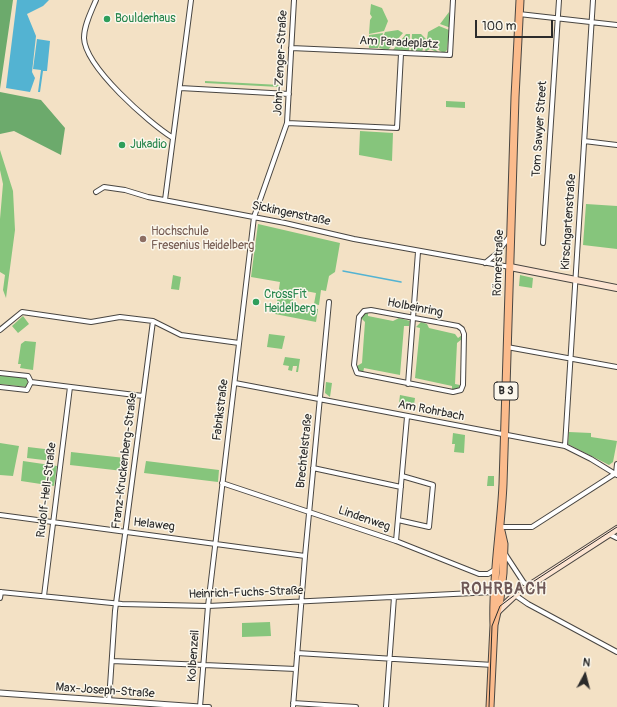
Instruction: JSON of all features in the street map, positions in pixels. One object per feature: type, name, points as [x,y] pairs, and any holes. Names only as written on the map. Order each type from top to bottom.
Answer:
[{"type":"main road","name":"Römerstraße","points":[[498,611],[504,551],[501,527],[510,235],[520,0]]},
{"type":"main road","name":"Sickingenstraße","points":[[510,267],[617,288]]},
{"type":"main road","name":"Römerstraße","points":[[494,625],[492,608],[497,543],[501,527]]},
{"type":"main road","points":[[498,611],[515,595],[617,529]]},
{"type":"main road","name":"B 3","points":[[490,707],[494,625],[498,611]]},
{"type":"street","points":[[96,0],[84,36],[89,55],[104,76],[160,130],[173,138]]},
{"type":"street","points":[[165,200],[191,0]]},
{"type":"street","name":"John-Zenger-Straße","points":[[254,217],[288,123],[294,0]]},
{"type":"street","name":"Am Paradeplatz","points":[[291,48],[450,55],[453,0]]},
{"type":"street","name":"Tom Sawyer Street","points":[[543,243],[559,0]]},
{"type":"street","name":"Kirschgartenstraße","points":[[565,446],[594,0]]},
{"type":"street","points":[[520,14],[558,17],[617,25]]},
{"type":"street","points":[[288,123],[397,128],[401,54]]},
{"type":"street","points":[[180,88],[289,94]]},
{"type":"street","points":[[584,141],[617,145]]},
{"type":"street","name":"Sickingenstraße","points":[[96,192],[100,188],[108,187],[418,252],[510,267]]},
{"type":"street","name":"Fabrikstraße","points":[[208,606],[254,217]]},
{"type":"street","points":[[484,263],[496,254],[510,235]]},
{"type":"street","points":[[408,384],[418,252]]},
{"type":"street","name":"Brechtelstraße","points":[[293,705],[304,556],[329,302]]},
{"type":"street","name":"Holbeinring","points":[[371,310],[458,326],[464,330],[463,385],[460,391],[453,392],[408,384],[359,374],[356,371],[354,365],[360,317],[364,311],[371,310]]},
{"type":"street","points":[[0,330],[22,312],[91,322],[120,317],[153,321],[181,334],[239,343]]},
{"type":"street","name":"Franz-Kruckenberg-Straße","points":[[109,701],[116,604],[153,321]]},
{"type":"street","points":[[507,347],[617,367]]},
{"type":"street","points":[[0,373],[28,376],[30,382],[27,390],[0,387]]},
{"type":"street","points":[[30,382],[143,396]]},
{"type":"street","name":"Am Rohrbach","points":[[235,383],[565,446],[616,474]]},
{"type":"street","name":"Rudolf-Hell-Straße","points":[[44,596],[70,387]]},
{"type":"street","points":[[396,541],[407,417]]},
{"type":"street","points":[[501,527],[532,527],[616,474],[617,464]]},
{"type":"street","points":[[313,468],[401,487]]},
{"type":"street","points":[[398,520],[429,527],[433,485],[402,476]]},
{"type":"street","name":"Lindenweg","points":[[222,483],[396,541],[479,574],[488,574],[496,569]]},
{"type":"street","name":"Helaweg","points":[[0,515],[304,556]]},
{"type":"street","points":[[609,534],[617,538]]},
{"type":"street","points":[[504,551],[524,583],[530,585]]},
{"type":"street","points":[[0,592],[0,598]]},
{"type":"street","name":"Heinrich-Fuchs-Straße","points":[[0,592],[116,604],[208,606],[494,592]]},
{"type":"street","points":[[515,595],[528,604],[617,652]]},
{"type":"street","points":[[386,707],[388,658],[394,597]]},
{"type":"street","name":"Kolbenzeil","points":[[200,707],[208,606]]},
{"type":"street","points":[[297,653],[493,665]]},
{"type":"street","points":[[112,661],[296,669]]},
{"type":"street","name":"Max-Joseph-Straße","points":[[0,693],[209,707]]},
{"type":"street","points":[[293,705],[356,707]]},
{"type":"green space","points":[[0,0],[13,0],[0,89]]},
{"type":"green space","points":[[371,4],[382,8],[388,21],[384,31],[369,34],[370,20],[372,17],[370,14]]},
{"type":"green space","points":[[449,12],[449,23],[451,22],[451,28],[440,24]]},
{"type":"green space","points":[[439,26],[449,30],[447,50],[444,53],[427,39],[428,32]]},
{"type":"green space","points":[[398,30],[403,33],[388,50],[379,48],[385,32]]},
{"type":"green space","points":[[383,33],[378,48],[369,48],[369,35]]},
{"type":"green space","points":[[406,34],[410,34],[409,51],[393,50]]},
{"type":"green space","points":[[412,34],[421,34],[426,39],[422,52],[411,51]]},
{"type":"green space","points":[[427,41],[439,53],[430,49],[425,52]]},
{"type":"green space","points":[[205,81],[280,85],[279,87],[205,83]]},
{"type":"green space","points":[[0,92],[41,100],[65,128],[61,155],[14,131],[0,134]]},
{"type":"green space","points":[[446,101],[465,102],[465,108],[446,107]]},
{"type":"green space","points":[[360,131],[393,133],[392,161],[359,155]]},
{"type":"green space","points":[[0,150],[13,191],[15,230],[6,298],[3,290],[5,275],[0,272],[0,219],[3,184],[0,170]]},
{"type":"green space","points":[[586,204],[617,206],[617,249],[583,245]]},
{"type":"green space","points":[[258,224],[340,243],[335,272],[329,276],[326,291],[321,290],[319,305],[314,304],[316,293],[295,289],[292,304],[318,309],[316,322],[275,314],[280,282],[251,277]]},
{"type":"green space","points":[[173,275],[181,277],[179,290],[171,289]]},
{"type":"green space","points":[[520,275],[533,278],[532,288],[519,286]]},
{"type":"green space","points":[[365,313],[368,313],[368,316],[393,321],[399,318],[410,321],[409,326],[404,326],[400,375],[364,368],[363,373],[359,372],[357,366],[362,363],[365,322],[361,318]]},
{"type":"green space","points":[[23,316],[29,324],[18,333],[12,326]]},
{"type":"green space","points":[[421,322],[427,324],[429,328],[455,334],[458,338],[462,335],[462,339],[457,343],[455,384],[460,385],[458,389],[452,390],[452,386],[415,378],[420,328],[416,327]]},
{"type":"green space","points":[[269,334],[285,336],[282,349],[267,347]]},
{"type":"green space","points":[[25,341],[36,342],[33,370],[20,368],[21,364],[18,364],[21,344]]},
{"type":"green space","points":[[285,357],[300,359],[298,372],[296,372],[297,366],[293,366],[292,371],[288,370],[289,366],[283,365]]},
{"type":"green space","points":[[0,375],[28,378],[27,387],[0,384]]},
{"type":"green space","points":[[326,382],[332,383],[330,397],[325,393]]},
{"type":"green space","points":[[400,395],[415,398],[414,405],[399,403]]},
{"type":"green space","points":[[569,432],[591,433],[591,437],[617,441],[613,462],[609,465],[568,444]]},
{"type":"green space","points":[[453,433],[465,435],[464,453],[454,452],[455,444],[452,444]]},
{"type":"green space","points":[[0,443],[19,446],[13,476],[0,475]]},
{"type":"green space","points":[[28,447],[53,450],[52,461],[27,458]]},
{"type":"green space","points":[[71,452],[125,458],[123,471],[70,465]]},
{"type":"green space","points":[[23,461],[57,466],[54,486],[21,481]]},
{"type":"green space","points":[[146,461],[219,470],[218,482],[144,473]]},
{"type":"green space","points":[[488,476],[494,476],[494,486],[487,486]]},
{"type":"green space","points":[[270,622],[271,636],[242,637],[242,623]]},
{"type":"water","points":[[17,0],[49,0],[43,6],[27,14],[36,36],[32,72],[35,78],[30,92],[6,88]]},
{"type":"water","points":[[37,39],[50,41],[47,71],[43,71],[40,92],[38,92],[41,70],[33,69]]},
{"type":"waterway","points":[[343,271],[401,282]]},
{"type":"tram line","points":[[489,707],[492,626],[500,606],[528,585],[617,527]]},
{"type":"place","name":"Boulderhaus","points":[[107,19]]},
{"type":"place","name":"Jukadio","points":[[122,145]]},
{"type":"place","name":"Hochschule Fresenius Heidelberg","points":[[143,239]]},
{"type":"place","name":"CrossFit Heidelberg","points":[[256,302]]},
{"type":"district","name":"ROHRBACH","points":[[504,590]]}]
